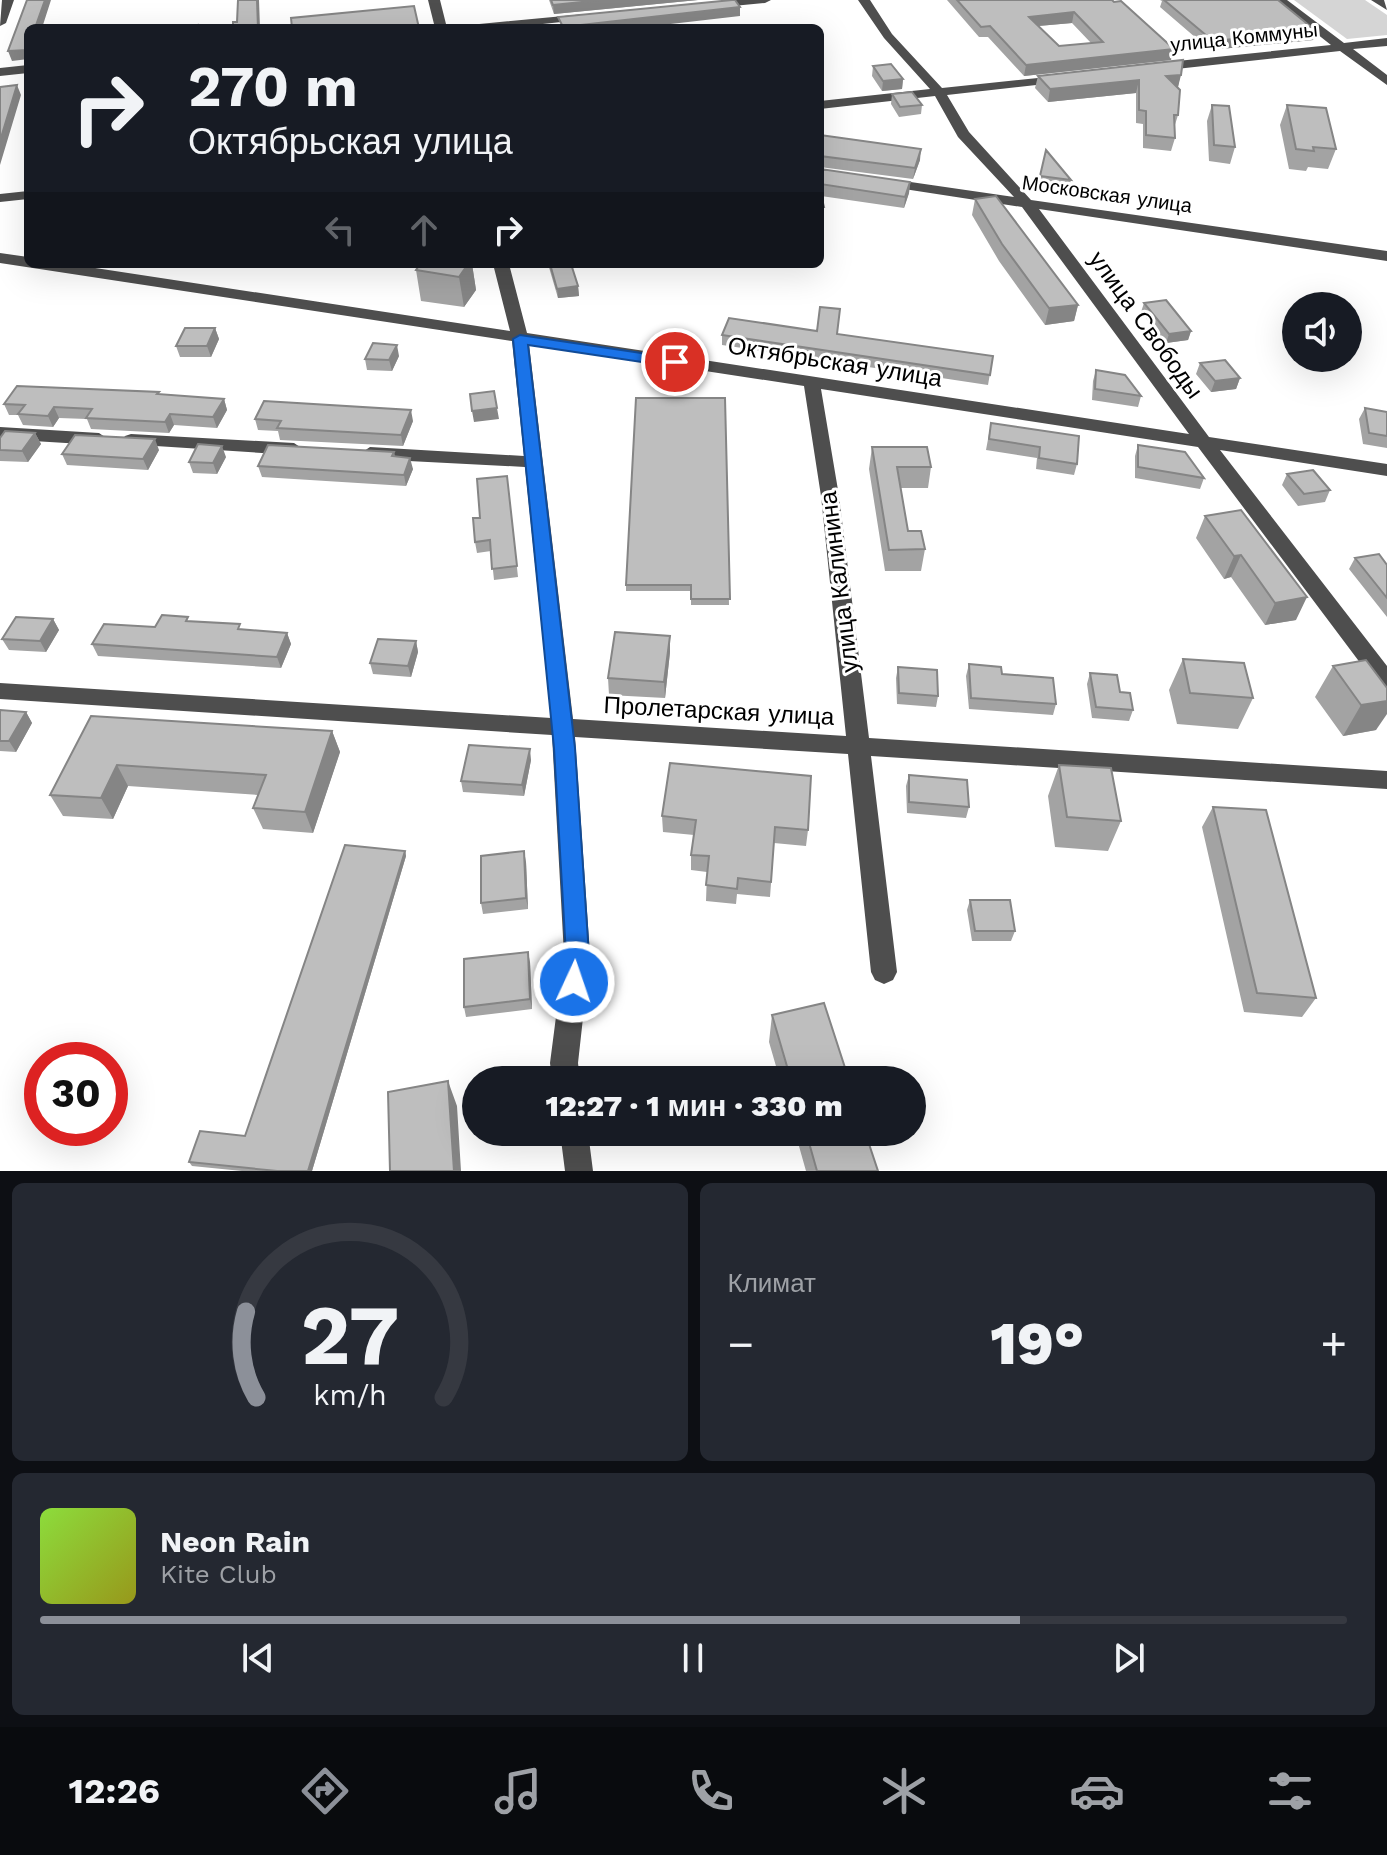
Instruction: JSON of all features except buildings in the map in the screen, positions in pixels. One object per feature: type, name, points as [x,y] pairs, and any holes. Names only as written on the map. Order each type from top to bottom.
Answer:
[{"type":"street","points":[[0,23],[8,0]]},
{"type":"street","points":[[434,0],[440,24]]},
{"type":"street","points":[[703,6],[765,0]]},
{"type":"street","name":"улица Свободы","points":[[864,0],[888,36],[940,93],[963,134],[1026,202],[1387,682]]},
{"type":"street","points":[[1280,0],[1387,81]]},
{"type":"street","points":[[1377,0],[1387,7]]},
{"type":"street","points":[[511,24],[594,16]]},
{"type":"street","name":"улица Коммуны","points":[[1139,70],[1387,42]]},
{"type":"street","points":[[0,72],[24,69]]},
{"type":"street","points":[[824,105],[1077,77]]},
{"type":"street","name":"Московская улица","points":[[868,179],[1387,256]]},
{"type":"street","points":[[0,198],[24,195]]},
{"type":"street","points":[[0,258],[24,261]]},
{"type":"street","name":"Октябрьская улица","points":[[65,268],[1387,470]]},
{"type":"street","points":[[502,268],[520,339],[563,729],[577,955],[564,1066]]},
{"type":"street","name":"улица Калинина","points":[[812,384],[830,496],[884,972]]},
{"type":"street","points":[[0,433],[314,450]]},
{"type":"street","points":[[346,452],[534,462]]},
{"type":"street","name":"Пролетарская улица","points":[[0,691],[1387,780]]},
{"type":"street","points":[[576,1146],[579,1171]]},
{"type":"shaded area","points":[[1294,0],[1365,0],[1387,15],[1387,35],[1347,39]]},
{"type":"route","points":[[574,982],[577,955],[565,748],[520,339],[675,362]]}]
